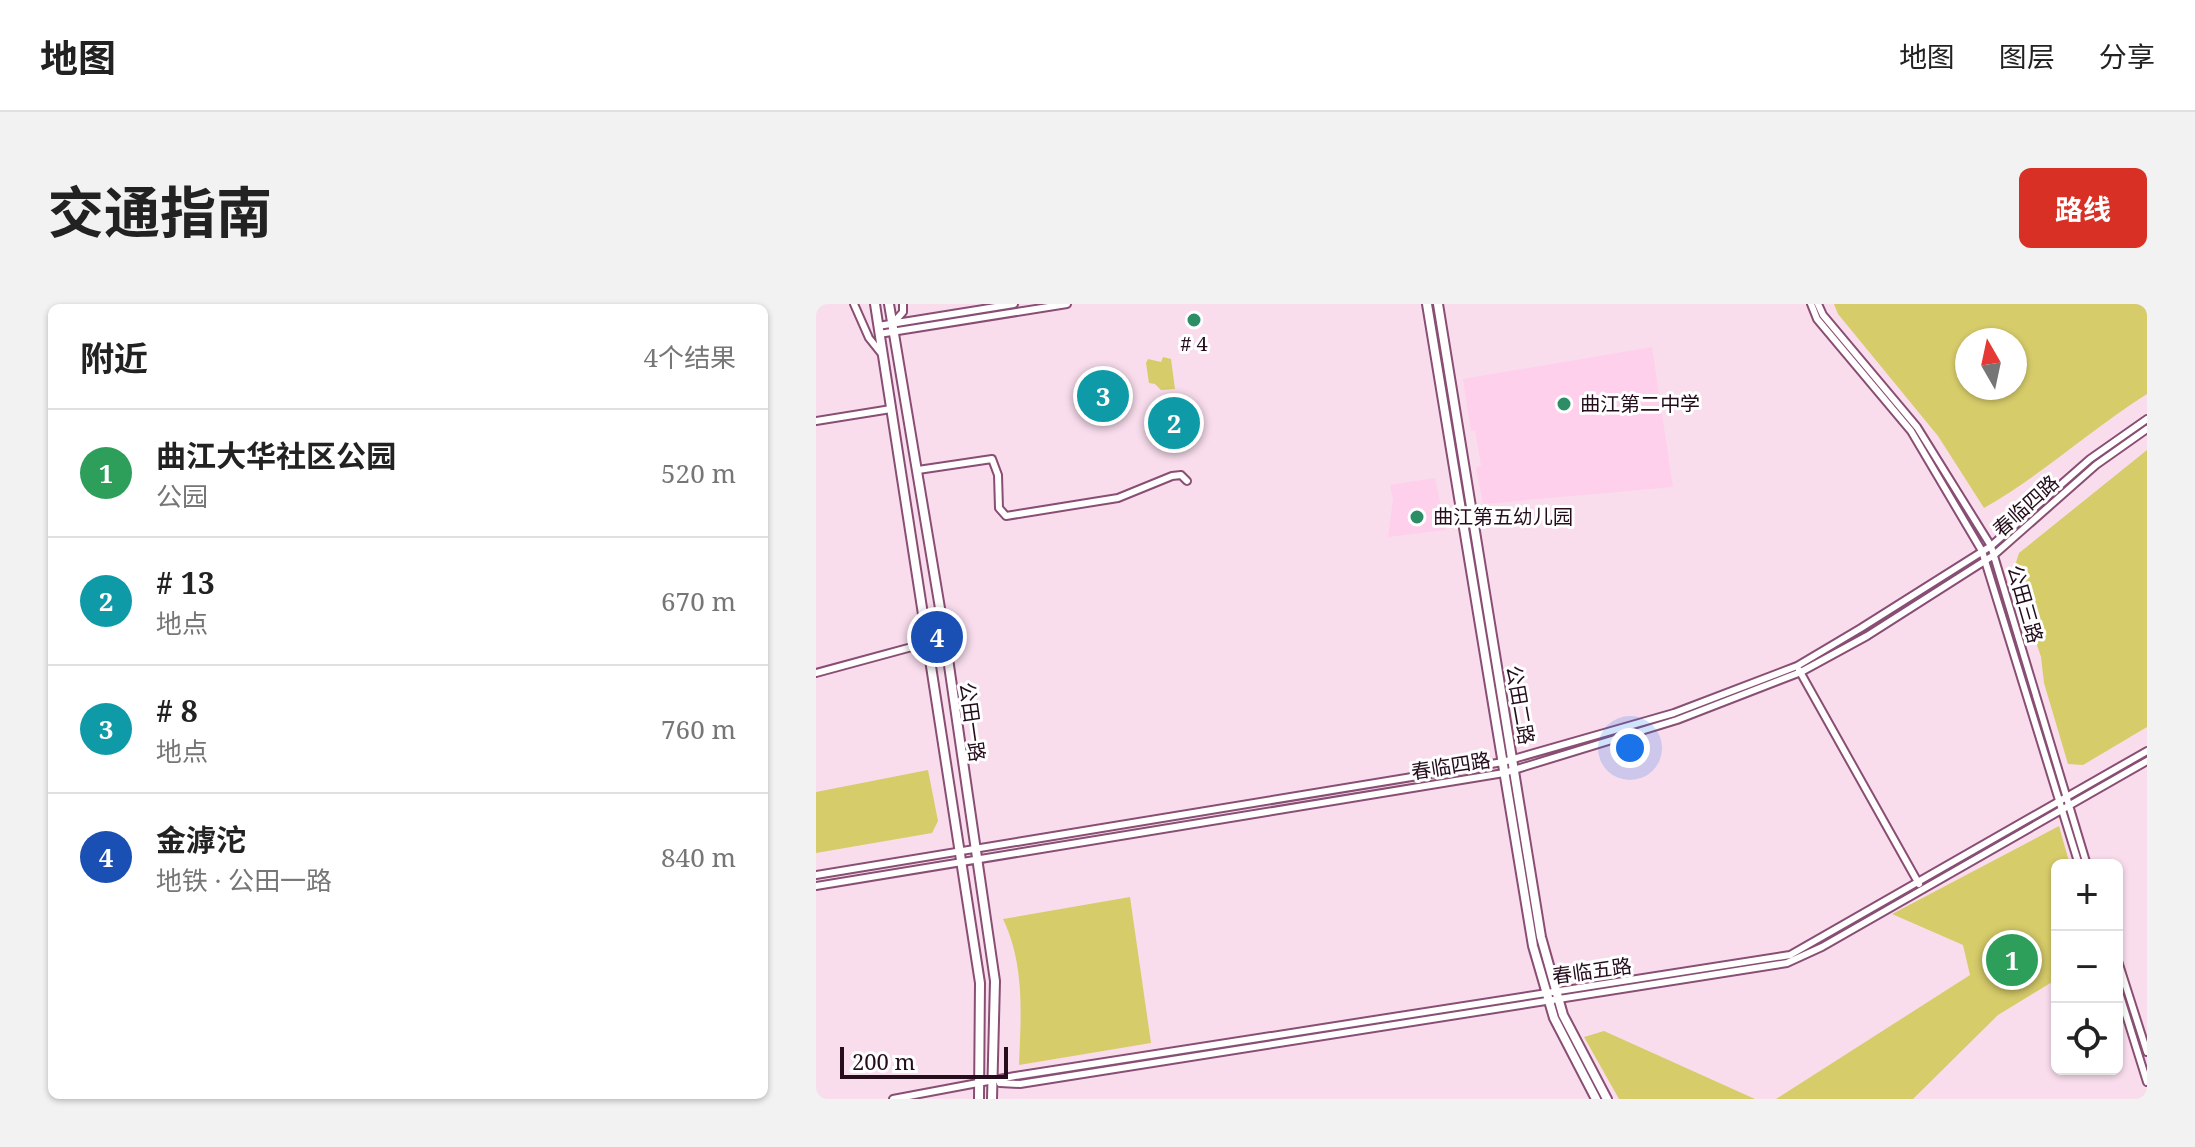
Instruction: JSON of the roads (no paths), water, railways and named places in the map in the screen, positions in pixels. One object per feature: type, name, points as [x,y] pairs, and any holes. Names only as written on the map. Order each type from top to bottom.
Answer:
[{"type":"main road","name":"公田一路","points":[[875,304],[980,983],[979,1099]]},
{"type":"main road","name":"公田一路","points":[[889,304],[945,638],[973,848],[995,981],[992,1099]]},
{"type":"main road","name":"公田二路","points":[[1427,304],[1533,946],[1566,1045],[1596,1099]]},
{"type":"main road","name":"公田二路","points":[[1438,304],[1552,997],[1607,1099]]},
{"type":"street","points":[[854,304],[869,338],[883,355]]},
{"type":"street","points":[[894,327],[903,312],[903,304]]},
{"type":"street","points":[[879,330],[1014,304]]},
{"type":"street","points":[[894,327],[1067,304]]},
{"type":"street","name":"公田三路","points":[[1811,304],[1817,319],[1911,431],[1982,551],[2061,798],[2085,859]]},
{"type":"street","name":"公田三路","points":[[1818,304],[1823,315],[1917,427],[1991,546],[2061,798]]},
{"type":"street","points":[[816,421],[891,409]]},
{"type":"street","name":"春临四路","points":[[816,875],[1503,762],[1674,713],[1799,669],[1991,546],[2090,459],[2147,419]]},
{"type":"street","name":"春临四路","points":[[816,886],[1515,771],[1677,720],[1799,669],[1867,636],[1994,555],[2096,465],[2147,429]]},
{"type":"street","points":[[918,470],[992,459],[998,475],[999,508],[1006,516],[1118,498],[1172,476],[1181,475],[1187,481]]},
{"type":"street","points":[[816,673],[945,638]]},
{"type":"street","points":[[1799,669],[1920,887]]},
{"type":"street","name":"春临五路","points":[[1920,887],[2061,798],[2147,751]]},
{"type":"street","name":"春临五路","points":[[893,1099],[992,1083],[1020,1084],[1552,997],[1787,963],[2147,761]]},
{"type":"street","name":"公田三路","points":[[2065,808],[2078,859]]},
{"type":"street","points":[[2123,977],[2147,1052]]},
{"type":"street","points":[[2122,1003],[2147,1082]]},
{"type":"place","name":"# 4","points":[[1194,320]]},
{"type":"place","name":"# 8","points":[[1103,396]]},
{"type":"place","name":"曲江第二中学","points":[[1564,404]]},
{"type":"place","name":"# 13","points":[[1174,423]]},
{"type":"place","name":"曲江第五幼儿园","points":[[1417,517]]},
{"type":"place","name":"金滹沱","points":[[937,637]]},
{"type":"place","name":"曲江大华社区公园","points":[[2012,960]]}]
